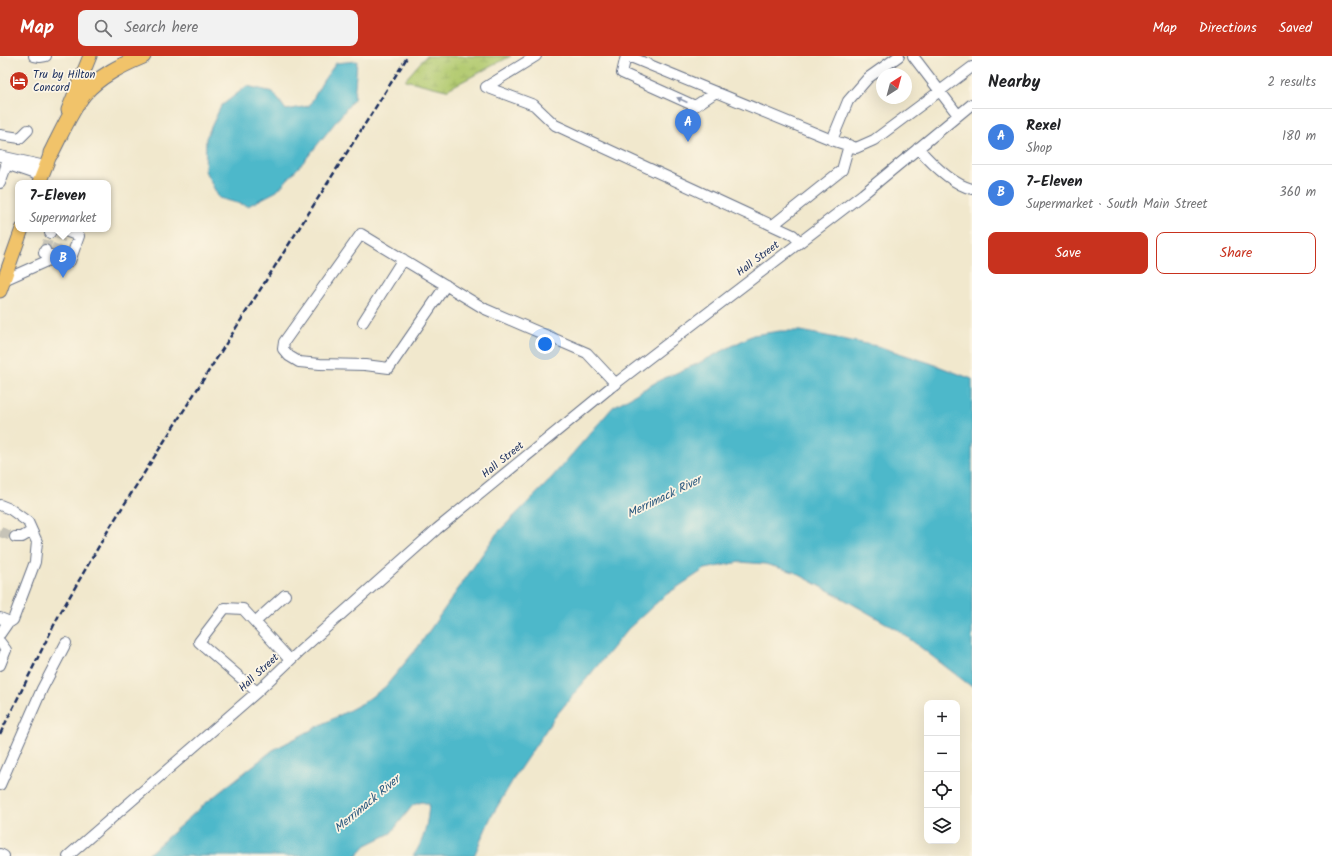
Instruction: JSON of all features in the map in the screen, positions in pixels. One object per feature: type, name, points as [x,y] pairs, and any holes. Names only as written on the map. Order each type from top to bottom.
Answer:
[{"type":"highway","points":[[44,169],[78,102],[89,88],[115,69],[143,56]]},
{"type":"main road","points":[[44,169],[90,56]]},
{"type":"main road","points":[[2,285],[21,232]]},
{"type":"street","points":[[34,56],[46,56]]},
{"type":"street","points":[[536,56],[486,87],[534,105],[554,125],[773,225],[794,235],[800,242]]},
{"type":"street","points":[[716,92],[695,106],[622,73],[627,56],[716,92],[832,140],[856,148],[874,140],[972,67]]},
{"type":"street","points":[[832,140],[848,101],[868,78],[898,56]]},
{"type":"street","points":[[913,56],[958,116]]},
{"type":"street","name":"Hall Street","points":[[68,856],[257,692],[290,660],[437,530],[616,384],[863,194],[972,104]]},
{"type":"street","points":[[0,135],[20,138],[28,130]]},
{"type":"street","points":[[773,225],[842,170],[849,145]]},
{"type":"street","points":[[918,148],[934,165],[948,176],[971,190]]},
{"type":"street","points":[[0,156],[5,166],[0,184]]},
{"type":"street","points":[[5,166],[44,169]]},
{"type":"street","points":[[2,285],[49,260],[51,254],[70,261],[79,236],[62,232]]},
{"type":"street","points":[[446,285],[388,368],[365,365],[299,362],[288,356],[283,349],[284,342],[362,234],[446,285],[485,309],[587,353],[616,384]]},
{"type":"street","points":[[363,322],[403,259]]},
{"type":"street","points":[[0,505],[10,509],[28,522],[36,542],[35,562],[13,620],[5,620],[0,634]]},
{"type":"street","points":[[15,537],[22,537],[32,531]]},
{"type":"street","points":[[255,622],[285,595]]},
{"type":"street","points":[[257,692],[199,642],[225,608],[243,609],[290,660]]},
{"type":"street","points":[[0,642],[6,650],[0,665]]},
{"type":"street","points":[[0,785],[42,689],[66,643]]},
{"type":"street","points":[[0,854],[4,856]]},
{"type":"green space","points":[[426,56],[511,56],[446,90],[405,80]]},
{"type":"water","points":[[357,61],[354,99],[306,159],[277,191],[248,206],[219,198],[205,171],[206,138],[221,106],[247,86],[273,92],[286,110],[309,106],[323,81],[336,63]]},
{"type":"water","name":"Merrimack River","points":[[780,331],[801,331],[877,346],[930,363],[972,379],[972,687],[898,630],[794,572],[765,564],[740,562],[705,569],[664,596],[628,629],[554,718],[517,773],[490,819],[474,856],[413,856],[423,838],[428,817],[429,804],[422,802],[413,805],[391,833],[366,845],[356,856],[146,856],[207,802],[273,750],[363,703],[385,687],[418,647],[497,533],[547,483],[613,407],[660,380],[699,363],[753,335]]},
{"type":"tunnel","points":[[45,250],[50,233]]},
{"type":"tunnel","points":[[54,254],[61,237]]},
{"type":"tunnel","points":[[0,532],[15,537]]},
{"type":"railway","points":[[0,734],[59,615],[110,527],[408,56]]},
{"type":"place","name":"Tru by Hilton Concord","points":[[19,81]]},
{"type":"place","name":"Rexel","points":[[688,142]]},
{"type":"place","name":"7-Eleven","points":[[63,278]]}]
